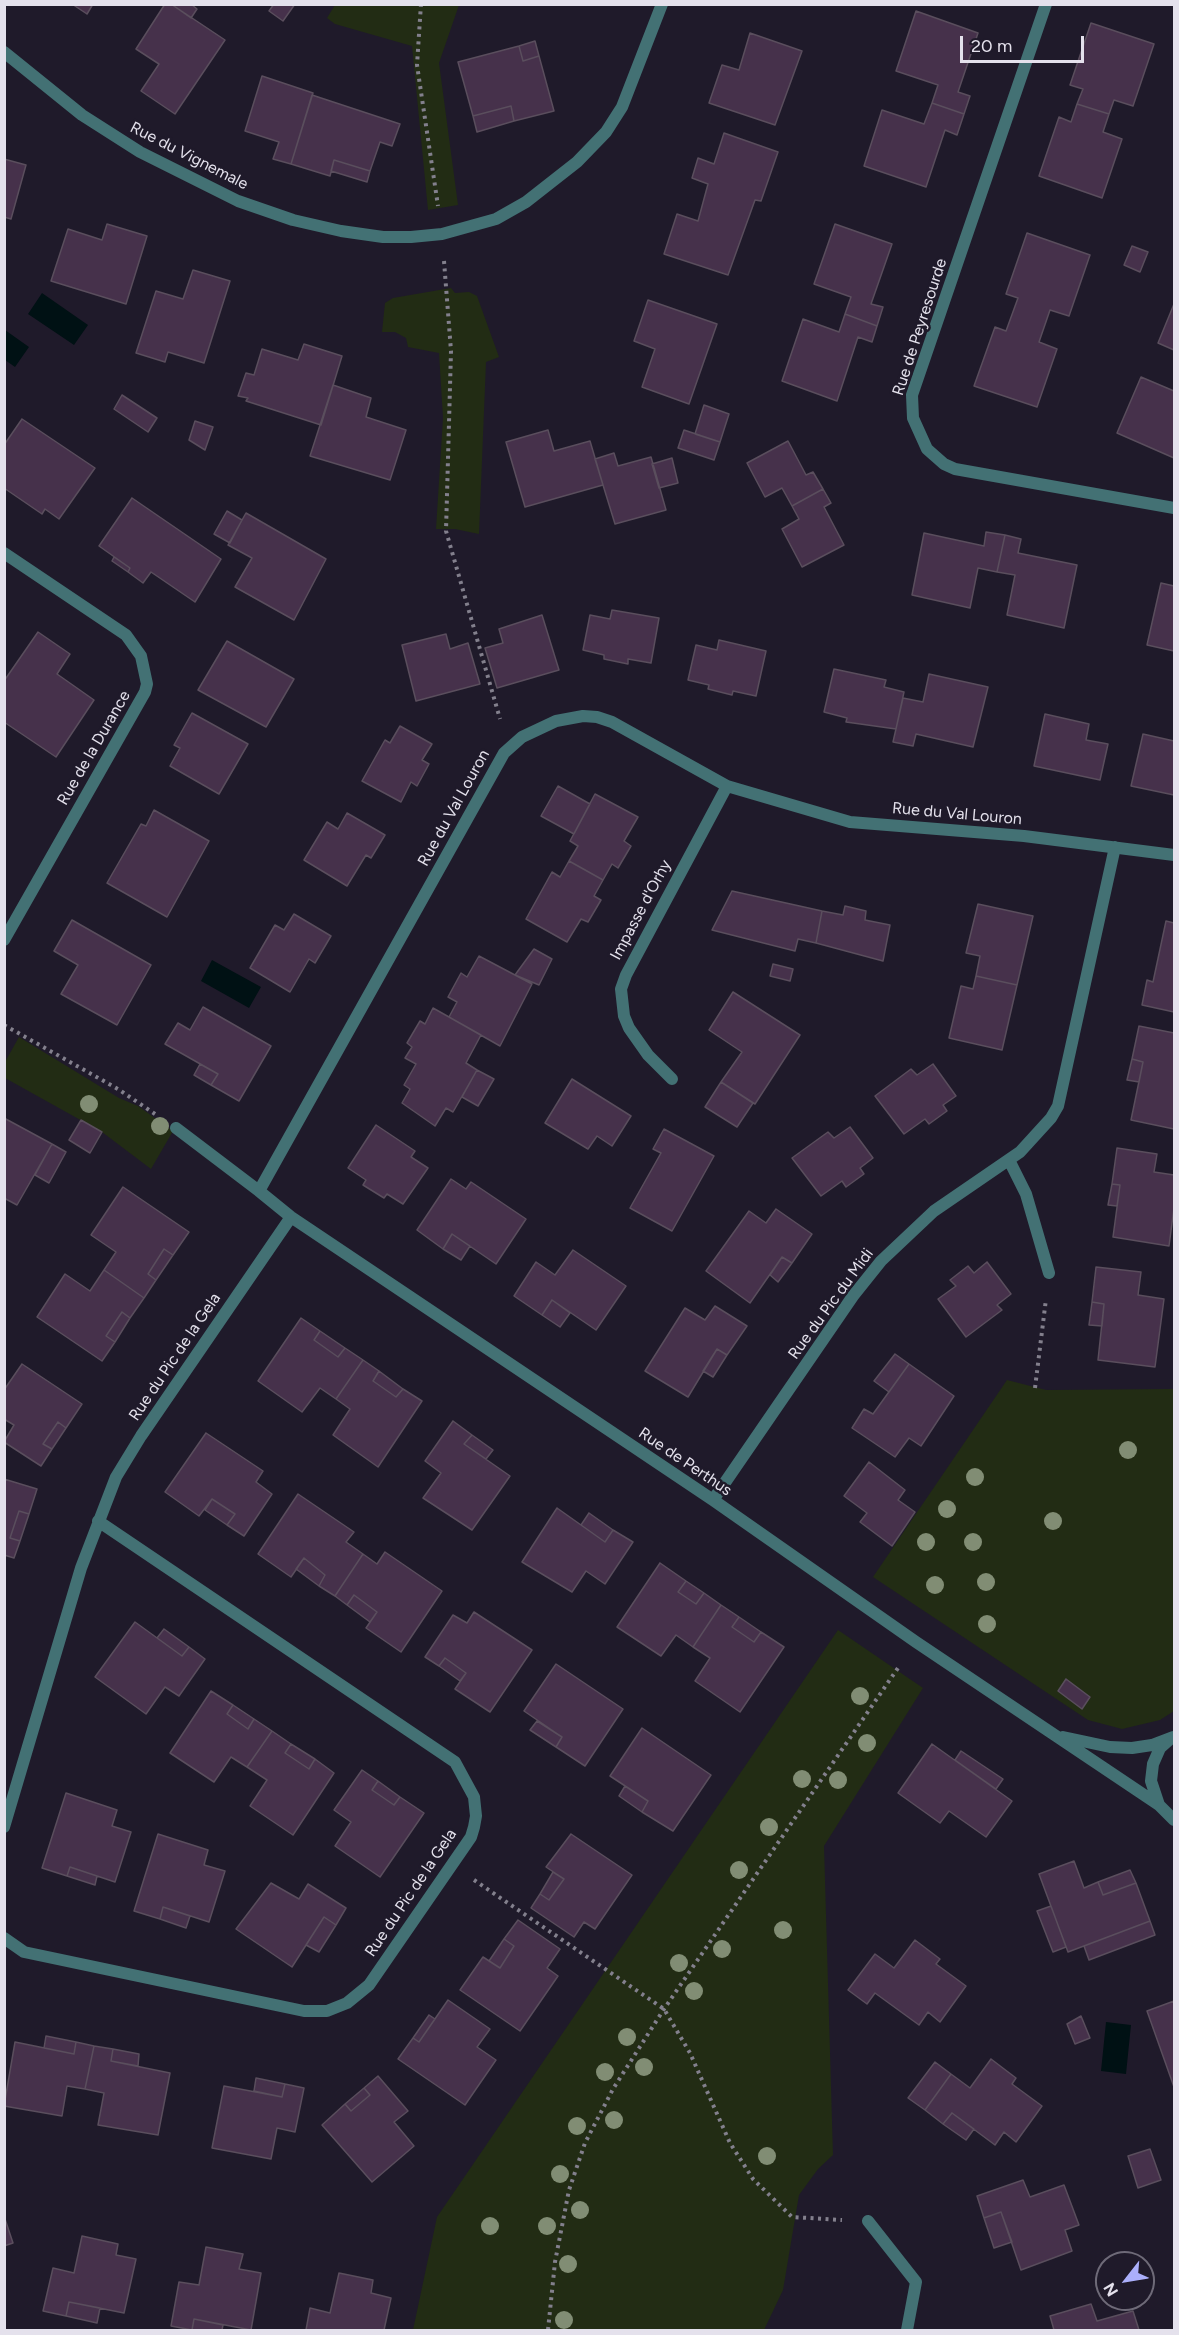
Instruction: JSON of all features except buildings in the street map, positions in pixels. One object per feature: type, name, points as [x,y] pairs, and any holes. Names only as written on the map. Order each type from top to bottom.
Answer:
[{"type":"street","name":"Rue du Vignemale","points":[[4,52],[82,115],[121,140],[194,181],[238,201],[293,220],[341,231],[383,237],[442,234],[496,219],[526,202],[569,168],[606,132],[622,107],[662,4]]},
{"type":"street","name":"Rue de Peyresourde","points":[[1046,4],[912,395],[913,418],[927,449],[944,464],[956,470],[1174,508]]},
{"type":"street","name":"Rue de la Durance","points":[[4,553],[126,635],[145,665],[147,684],[4,940]]},
{"type":"street","name":"Rue du Val Louron","points":[[259,1191],[496,766],[514,744],[556,721],[597,717],[635,732],[727,786],[850,822],[1024,836],[1115,847]]},
{"type":"street","name":"Impasse d'Orhy","points":[[672,1078],[648,1055],[629,1028],[624,1016],[621,989],[626,975],[727,786]]},
{"type":"street","points":[[1115,847],[1174,855]]},
{"type":"street","name":"Rue du Pic du Midi","points":[[713,1500],[853,1296],[881,1261],[918,1224],[1009,1160],[1042,1130],[1058,1106],[1115,847]]},
{"type":"street","points":[[176,1128],[291,1217]]},
{"type":"street","points":[[1009,1160],[1026,1194],[1049,1273]]},
{"type":"street","name":"Rue de Perthus","points":[[291,1217],[713,1500],[916,1642],[1159,1804],[1174,1820]]},
{"type":"street","name":"Rue du Pic de la Gela","points":[[4,1827],[81,1568],[116,1478],[141,1436],[291,1217]]},
{"type":"street","name":"Rue du Pic de la Gela","points":[[4,1938],[24,1952],[304,2011],[327,2012],[347,2003],[369,1985],[471,1837],[476,1816],[471,1787],[455,1762],[99,1521]]},
{"type":"street","name":"Rue de Perthus","points":[[1059,1736],[1110,1747],[1132,1748],[1152,1745],[1174,1736]]},
{"type":"street","points":[[1159,1804],[1151,1781],[1153,1764],[1160,1748],[1174,1736]]},
{"type":"street","points":[[868,2221],[916,2282],[907,2331]]},
{"type":"path","points":[[421,4],[417,65],[442,234],[451,351],[446,531],[499,717],[514,744]]},
{"type":"path","points":[[4,1025],[118,1089],[176,1128]]},
{"type":"path","points":[[1035,1388],[1049,1273]]},
{"type":"path","points":[[548,2331],[555,2262],[569,2190],[585,2143],[614,2089],[664,2009],[916,1642]]},
{"type":"path","points":[[452,1865],[664,2009],[690,2054],[730,2143],[753,2179],[792,2217],[868,2221]]},
{"type":"green space","points":[[335,5],[459,5],[439,63],[458,205],[428,210],[412,46],[335,24],[327,18]]},
{"type":"green space","points":[[451,288],[455,293],[469,292],[477,296],[499,357],[486,362],[479,534],[455,529],[436,529],[443,418],[439,353],[408,347],[406,338],[395,332],[382,332],[385,303],[393,298]]},
{"type":"green space","points":[[19,1037],[119,1098],[138,1106],[173,1131],[151,1169],[102,1132],[5,1078],[5,1062]]},
{"type":"green space","points":[[1007,1380],[1046,1390],[1174,1389],[1174,1711],[1160,1720],[1122,1729],[1088,1720],[873,1577]]},
{"type":"green space","points":[[838,1630],[923,1688],[824,1846],[833,2155],[818,2169],[799,2195],[783,2290],[764,2330],[413,2330],[437,2217]]},
{"type":"shaded area","points":[[42,293],[88,325],[74,345],[28,314]]},
{"type":"shaded area","points":[[5,330],[29,347],[15,367],[5,360]]},
{"type":"shaded area","points":[[212,960],[261,987],[249,1008],[201,981]]},
{"type":"shaded area","points":[[1106,2022],[1131,2025],[1126,2074],[1101,2071]]}]
